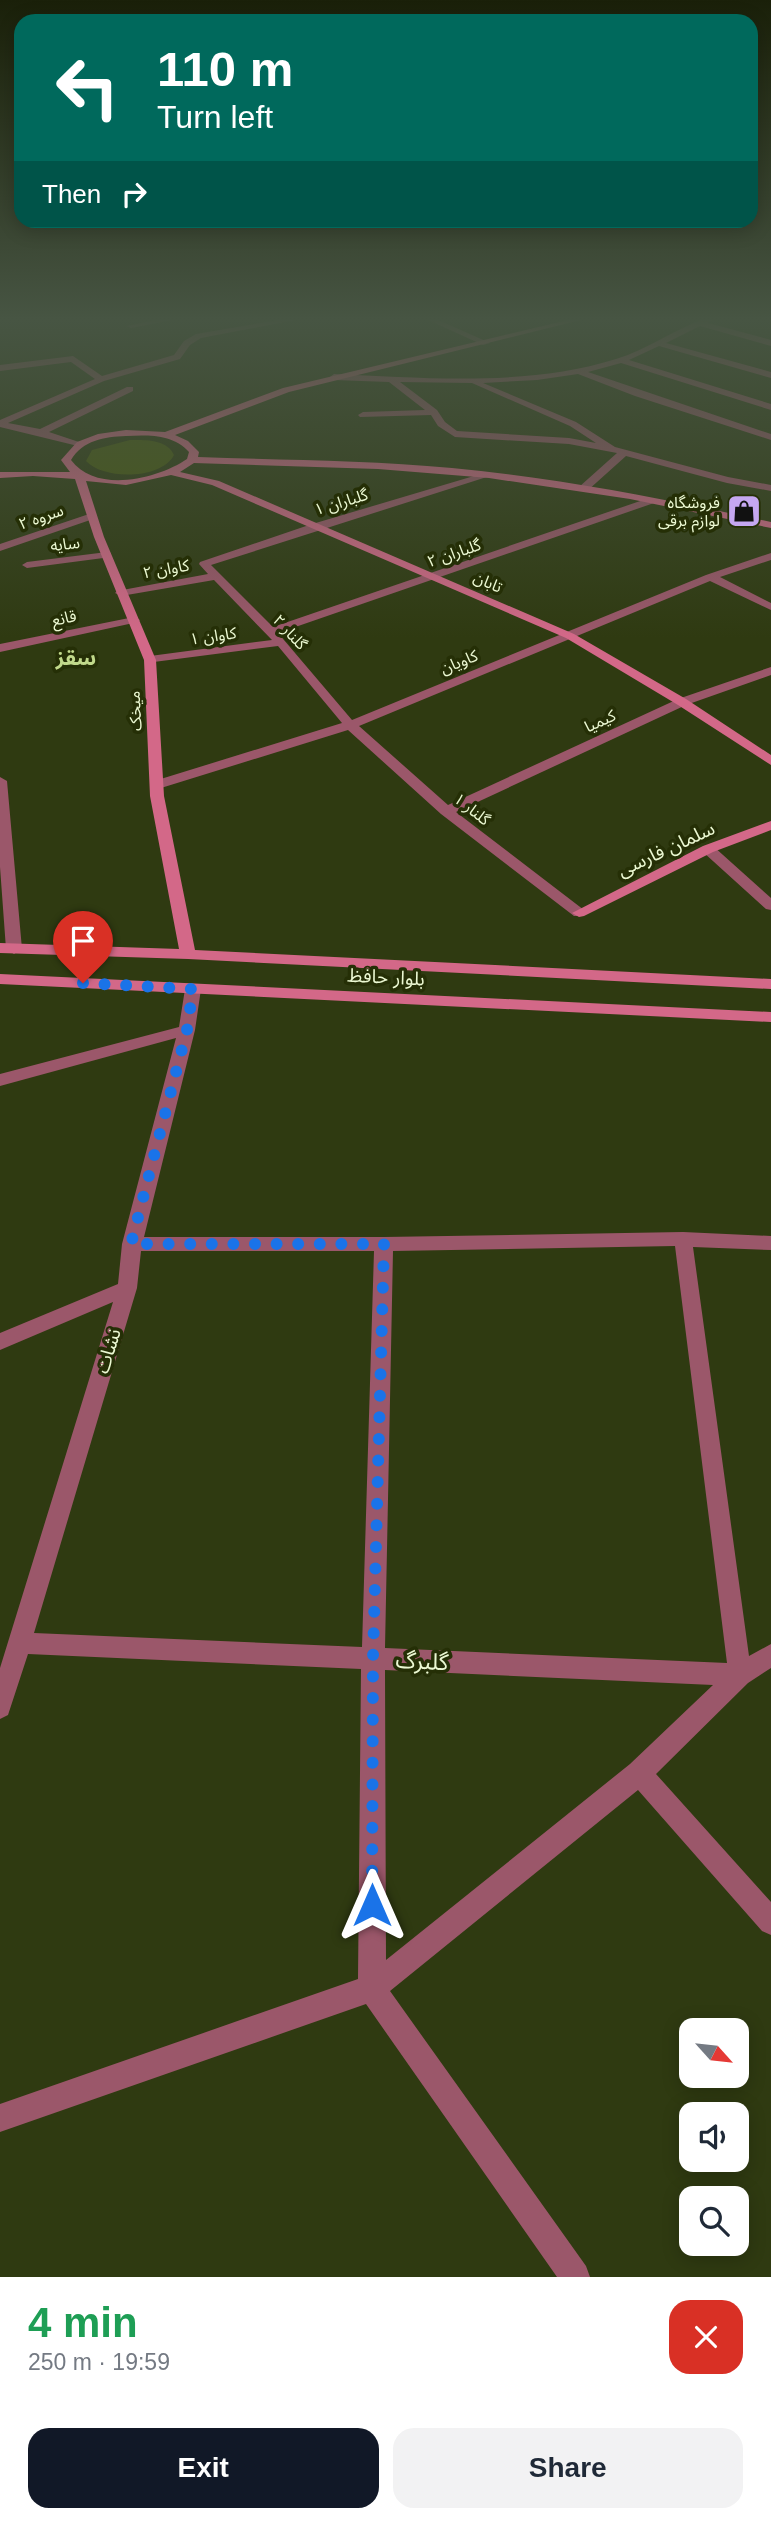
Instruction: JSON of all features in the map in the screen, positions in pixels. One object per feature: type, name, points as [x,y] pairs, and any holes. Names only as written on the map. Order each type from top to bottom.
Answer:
[{"type":"street","points":[[6,425],[41,432],[79,445]]},
{"type":"street","points":[[41,432],[55,425]]},
{"type":"street","points":[[66,460],[69,452],[79,445],[110,435],[166,435],[192,425]]},
{"type":"street","points":[[443,425],[456,433],[569,441],[612,449],[771,488]]},
{"type":"street","points":[[575,425],[612,449]]},
{"type":"street","points":[[735,425],[771,437]]},
{"type":"street","points":[[166,435],[190,445],[194,452],[192,460]]},
{"type":"street","points":[[583,489],[624,452]]},
{"type":"street","points":[[52,461],[66,460]]},
{"type":"street","points":[[66,460],[79,476]]},
{"type":"street","points":[[0,475],[33,473],[138,482],[173,474],[192,460],[376,466],[488,475],[583,489],[771,525]]},
{"type":"street","points":[[0,466],[38,462]]},
{"type":"street","name":"تابان","points":[[173,474],[215,483],[570,636],[682,702],[771,761]]},
{"type":"street","name":"گلباران ۱","points":[[204,564],[313,527],[488,475]]},
{"type":"street","name":"میخک","points":[[79,476],[121,593],[150,660],[156,785],[188,954]]},
{"type":"street","name":"گلباران ۲","points":[[269,632],[650,501]]},
{"type":"street","name":"سروه ۲","points":[[0,548],[92,516]]},
{"type":"street","name":"سایه","points":[[27,565],[107,555]]},
{"type":"street","name":"کاویان","points":[[156,785],[349,725],[710,577],[771,556]]},
{"type":"street","name":"گلنار ۲","points":[[204,564],[281,642],[349,725]]},
{"type":"street","name":"کاوان ۲","points":[[121,593],[218,576]]},
{"type":"street","points":[[710,577],[771,607]]},
{"type":"street","name":"قانع","points":[[0,648],[134,620]]},
{"type":"street","name":"کاوان ۱","points":[[150,660],[281,642]]},
{"type":"street","name":"کیمیا","points":[[446,811],[682,702],[771,671]]},
{"type":"street","name":"گلنار ۱","points":[[349,725],[446,811],[579,912]]},
{"type":"street","points":[[0,781],[7,948]]},
{"type":"street","name":"سلمان فارسی","points":[[579,912],[708,849],[771,825]]},
{"type":"street","points":[[708,849],[771,906]]},
{"type":"street","name":"بلوار حافظ","points":[[7,948],[188,954],[771,984]]},
{"type":"street","name":"بلوار حافظ","points":[[0,979],[771,1017]]},
{"type":"street","name":"نشات","points":[[0,1707],[127,1288],[131,1244],[187,1030],[193,989]]},
{"type":"street","points":[[0,1080],[187,1030]]},
{"type":"street","points":[[131,1244],[384,1244],[683,1239],[771,1243]]},
{"type":"street","points":[[683,1239],[740,1675]]},
{"type":"street","points":[[384,1244],[373,1658],[372,1987],[575,2277]]},
{"type":"street","points":[[0,1342],[127,1288]]},
{"type":"street","name":"گلبرگ","points":[[20,1643],[740,1675]]},
{"type":"street","points":[[0,2118],[372,1987],[639,1773],[740,1675],[771,1655]]},
{"type":"street","points":[[639,1773],[771,1922]]},
{"type":"green space","points":[[130,440],[161,443],[174,455],[157,469],[132,475],[105,472],[86,461],[92,450]]},
{"type":"place","name":"فروشگاه لوازم برقی","points":[[744,511]]},
{"type":"district","name":"سقز","points":[[76,657]]},
{"type":"route","points":[[83,983],[193,989],[187,1030],[131,1244],[384,1244],[373,1658],[372,1905]]}]
